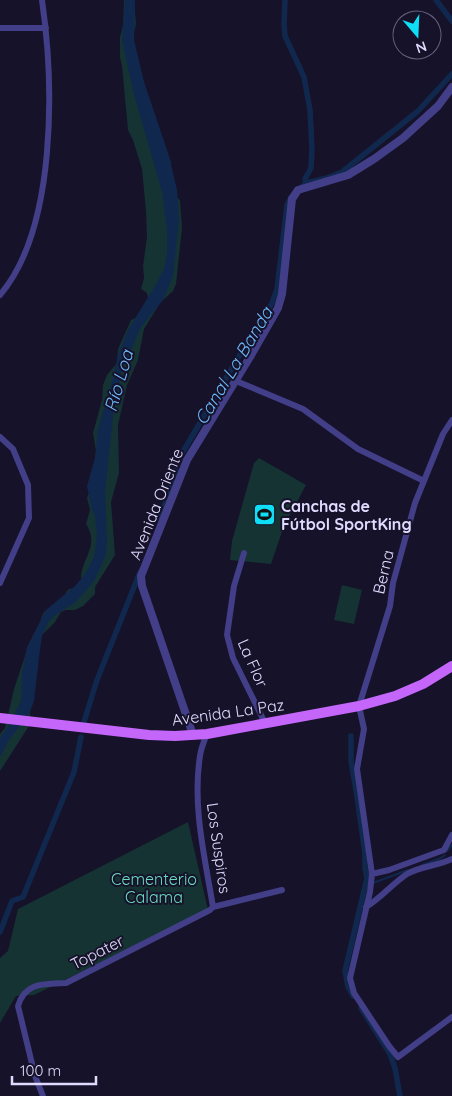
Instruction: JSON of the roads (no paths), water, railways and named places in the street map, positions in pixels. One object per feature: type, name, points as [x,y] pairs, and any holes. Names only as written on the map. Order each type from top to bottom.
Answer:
[{"type":"main road","name":"Avenida La Paz","points":[[0,718],[149,735],[207,734],[359,706],[395,696],[422,684],[452,666]]},
{"type":"street","points":[[0,294],[9,284],[30,242],[42,193],[48,137],[48,57],[42,0]]},
{"type":"street","points":[[0,28],[46,28]]},
{"type":"street","name":"Avenida Oriente","points":[[193,735],[142,586],[141,576],[187,460],[278,308],[282,294],[292,199],[298,190],[348,175],[374,159],[403,138],[438,106],[452,87]]},
{"type":"street","points":[[236,381],[303,409],[358,449],[424,481]]},
{"type":"street","name":"Berna","points":[[359,706],[390,606],[393,583],[415,502],[443,434],[452,420]]},
{"type":"street","points":[[0,438],[13,449],[28,485],[29,518],[0,584]]},
{"type":"street","name":"La Flor","points":[[244,553],[234,586],[227,635],[233,658],[266,723]]},
{"type":"street","points":[[359,706],[364,730],[357,768],[372,874],[350,978],[354,993],[398,1057],[452,1016]]},
{"type":"street","name":"Los Suspiros","points":[[207,734],[200,754],[197,787],[200,829],[213,907]]},
{"type":"street","points":[[372,874],[389,870],[444,850],[452,835]]},
{"type":"street","points":[[366,907],[374,903],[408,873],[442,864],[452,859],[444,850]]},
{"type":"street","name":"Topater","points":[[43,1096],[35,1076],[18,1006],[21,997],[27,990],[47,983],[66,983],[213,907],[282,890]]},
{"type":"water","name":"Río Loa","points":[[125,0],[135,0],[134,40],[144,82],[169,156],[177,190],[179,219],[173,276],[163,300],[141,327],[122,370],[113,417],[105,493],[106,555],[94,581],[76,602],[54,616],[48,623],[42,636],[34,701],[29,714],[9,740],[0,757],[0,738],[21,701],[22,673],[27,647],[46,610],[75,586],[85,574],[94,557],[97,535],[95,516],[87,486],[95,458],[98,429],[118,355],[128,330],[164,269],[167,253],[167,230],[162,192],[133,91],[122,40]]},
{"type":"waterway","points":[[285,0],[285,36],[304,77],[310,110],[311,168],[305,179],[306,183]]},
{"type":"waterway","name":"Canal La Banda","points":[[436,0],[452,21]]},
{"type":"waterway","name":"Canal La Banda","points":[[299,189],[306,183],[342,172],[418,111],[452,74]]},
{"type":"waterway","name":"Canal La Banda","points":[[160,518],[175,474],[177,462],[272,303],[277,289],[287,205],[291,197]]},
{"type":"waterway","name":"Canal La Banda","points":[[84,722],[97,680],[140,572]]},
{"type":"waterway","points":[[351,736],[351,761],[367,878],[345,971],[348,987],[353,996]]},
{"type":"waterway","points":[[0,932],[12,901],[23,897],[74,772],[81,737]]},
{"type":"waterway","points":[[447,851],[452,845]]},
{"type":"waterway","points":[[422,865],[445,855]]},
{"type":"waterway","points":[[373,883],[408,870]]},
{"type":"waterway","points":[[361,1008],[390,1054],[395,1068],[400,1096]]},
{"type":"place","name":"Canchas de Fútbol SportKing","points":[[265,515]]},
{"type":"park label","name":"Cementerio Calama","points":[[154,888]]}]
